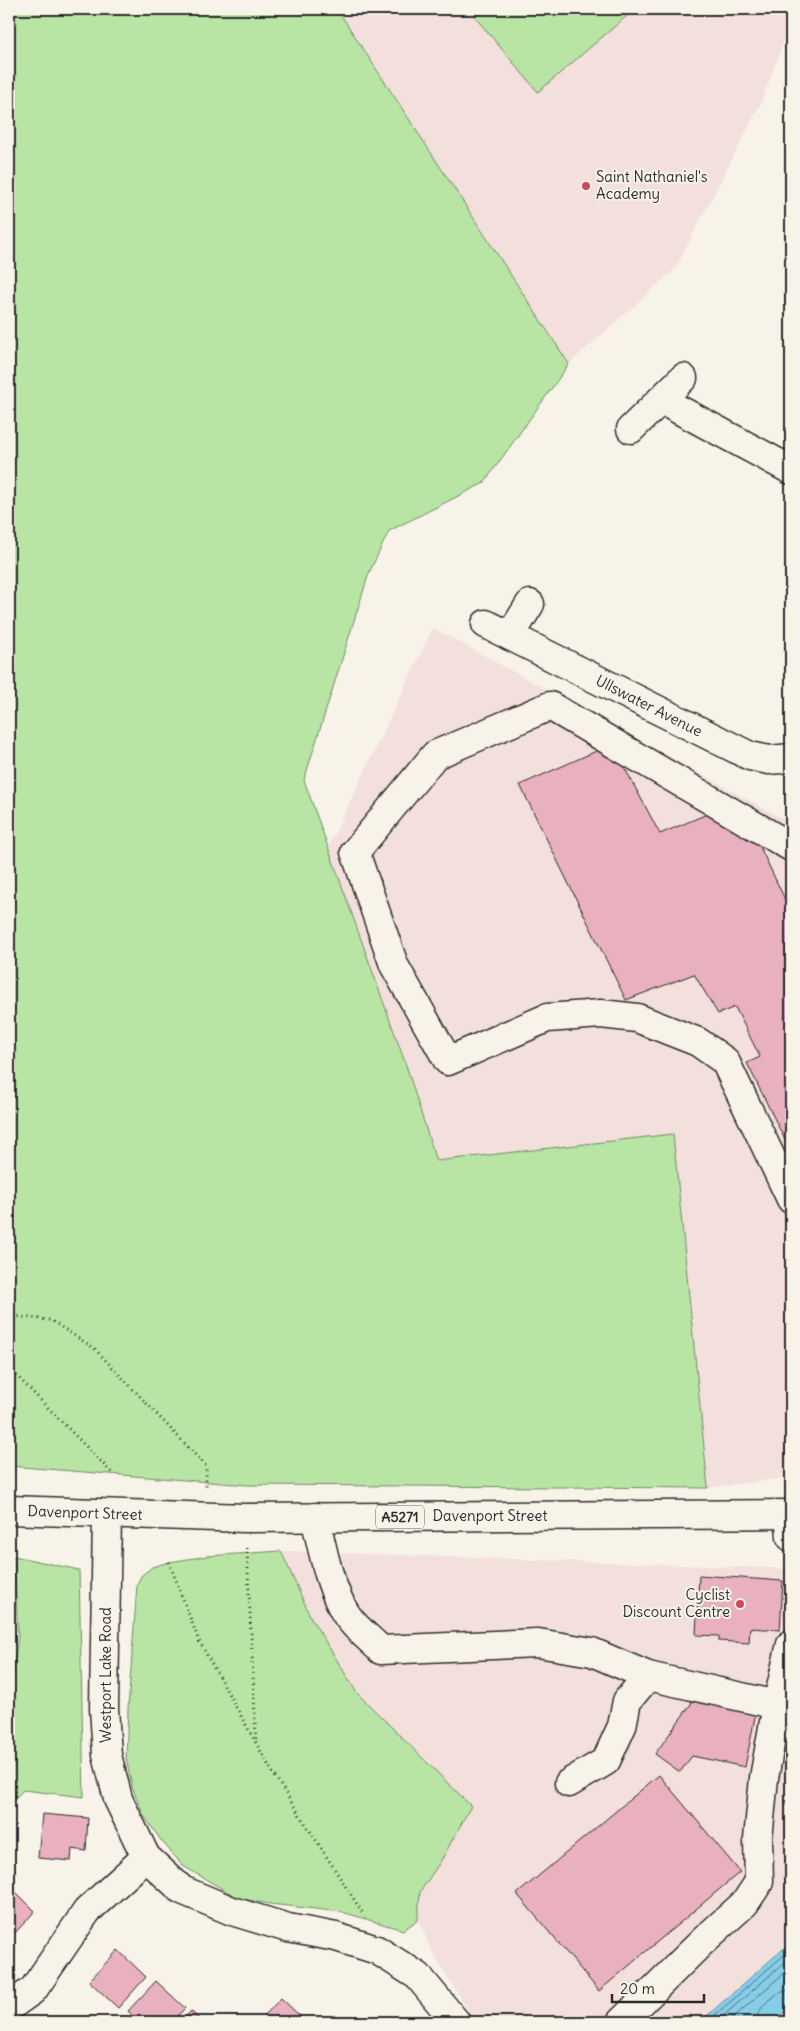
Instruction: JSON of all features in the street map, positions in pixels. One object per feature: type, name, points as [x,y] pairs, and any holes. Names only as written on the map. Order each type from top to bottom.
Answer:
[{"type":"street","points":[[631,429],[683,378]]},
{"type":"street","points":[[661,400],[791,470]]},
{"type":"street","points":[[510,636],[530,604]]},
{"type":"street","name":"Ullswater Avenue","points":[[486,624],[750,756],[769,760],[791,758]]},
{"type":"street","points":[[791,847],[550,706],[435,754],[355,852],[394,965],[448,1061],[547,1018],[601,1014],[637,1018],[698,1042],[725,1061],[791,1199]]},
{"type":"street","name":"Davenport Street","points":[[9,1510],[246,1518],[315,1517],[790,1522]]},
{"type":"street","name":"Westport Lake Road","points":[[107,1514],[104,1708],[107,1755],[118,1799],[146,1857],[182,1890],[232,1911],[288,1928],[336,1937],[377,1950],[418,1976],[456,2022]]},
{"type":"street","points":[[315,1517],[323,1552],[342,1608],[356,1626],[381,1650],[538,1643],[592,1652],[648,1676],[778,1705]]},
{"type":"street","points":[[621,2022],[703,1941],[746,1903],[759,1882],[758,1839],[764,1778],[791,1644]]},
{"type":"street","points":[[569,1783],[606,1761],[622,1726],[627,1701],[648,1676]]},
{"type":"street","points":[[9,2007],[33,1990],[87,1911],[146,1857]]},
{"type":"path","points":[[9,1318],[13,1316],[50,1320],[94,1348],[206,1466],[206,1516]]},
{"type":"path","points":[[9,1368],[113,1474]]},
{"type":"path","points":[[246,1518],[256,1741]]},
{"type":"path","points":[[169,1562],[199,1641],[274,1775],[346,1889],[362,1910],[377,1950]]},
{"type":"shaded area","name":"Saint Nathaniel's Academy","points":[[337,9],[791,9],[791,22],[761,103],[675,269],[569,364]]},
{"type":"shaded area","points":[[433,628],[791,823],[791,1477],[708,1488],[673,1134],[436,1162],[407,1068],[328,848]]},
{"type":"shaded area","points":[[281,1551],[791,1569],[791,1942],[700,2022],[475,2022],[432,1951],[418,1920],[420,1892],[442,1859],[471,1806],[357,1693],[313,1622]]},
{"type":"green space","points":[[9,9],[337,9],[569,364],[484,483],[389,531],[369,573],[304,780],[407,1068],[436,1161],[673,1134],[708,1488],[247,1485],[9,1466]]},
{"type":"green space","points":[[468,9],[635,9],[538,92]]},
{"type":"green space","points":[[281,1551],[311,1618],[357,1693],[471,1806],[442,1859],[420,1892],[418,1920],[403,1930],[342,1912],[270,1904],[238,1898],[183,1866],[160,1839],[144,1816],[132,1787],[126,1758],[128,1709],[137,1585],[141,1576],[152,1567],[169,1562],[207,1556]]},
{"type":"green space","points":[[14,1556],[79,1570],[84,1797],[23,1790],[9,1805],[9,1703],[18,1637]]},
{"type":"water","points":[[791,1942],[791,2007],[773,2022],[700,2022]]},
{"type":"building","points":[[612,744],[660,834],[726,806],[750,826],[791,912],[791,1137],[785,1140],[747,1063],[760,1057],[735,1007],[718,1014],[694,974],[626,1000],[520,785]]},
{"type":"building","name":"Cyclist Discount Centre","points":[[699,1575],[783,1581],[780,1630],[750,1628],[749,1643],[719,1641],[719,1636],[696,1635]]},
{"type":"building","points":[[694,1694],[757,1707],[745,1767],[692,1756],[680,1772],[655,1754],[691,1704]]},
{"type":"building","points":[[785,1751],[791,1751],[791,1824]]},
{"type":"building","points":[[659,1775],[740,1872],[599,1991],[517,1894]]},
{"type":"building","points":[[42,1814],[88,1818],[86,1851],[72,1849],[71,1861],[38,1858]]},
{"type":"building","points":[[9,1885],[35,1911],[14,1934],[9,1928]]},
{"type":"building","points":[[118,1950],[146,1977],[118,2008],[89,1981]]},
{"type":"building","points":[[156,1981],[185,2008],[172,2022],[139,2022],[128,2011]]},
{"type":"building","points":[[281,1998],[301,2017],[297,2022],[270,2022],[264,2016]]},
{"type":"building","points":[[191,2011],[202,2022],[181,2022]]},
{"type":"place","name":"Saint Nathaniel's Academy","points":[[586,186]]},
{"type":"place","name":"Cyclist Discount Centre","points":[[740,1604]]}]
